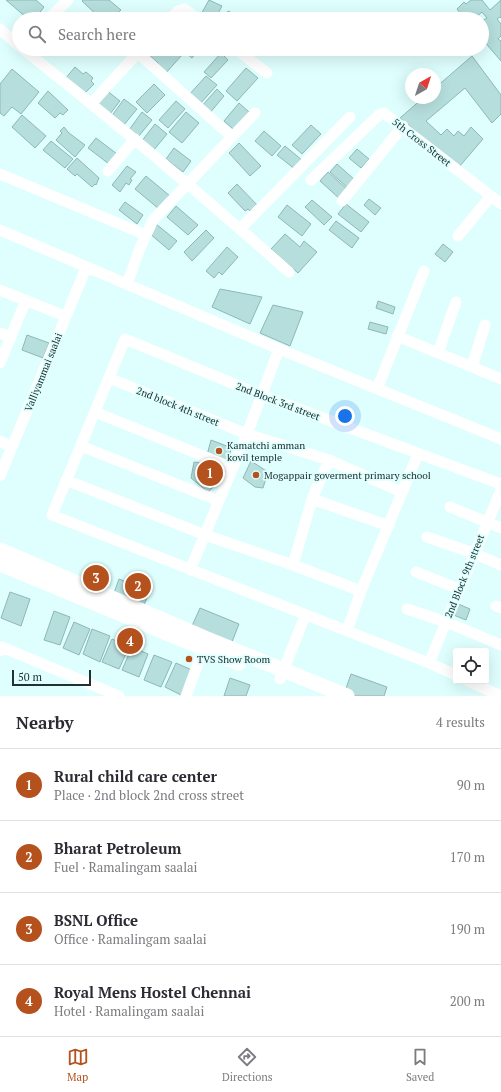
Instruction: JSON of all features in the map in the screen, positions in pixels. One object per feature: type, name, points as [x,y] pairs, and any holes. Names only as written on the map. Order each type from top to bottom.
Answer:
[{"type":"main road","points":[[0,550],[130,613]]},
{"type":"main road","points":[[0,564],[130,613],[282,674],[347,696]]},
{"type":"main road","points":[[282,674],[322,696]]},
{"type":"street","points":[[55,12],[68,0]]},
{"type":"street","points":[[177,12],[184,9],[188,12]]},
{"type":"street","points":[[0,29],[12,40]]},
{"type":"street","points":[[32,56],[135,139],[289,272]]},
{"type":"street","points":[[92,103],[135,56]]},
{"type":"street","points":[[145,56],[232,137]]},
{"type":"street","points":[[245,56],[267,73]]},
{"type":"street","points":[[127,284],[153,220],[255,113]]},
{"type":"street","name":"5th Cross Street","points":[[311,180],[380,114],[384,113],[403,126],[501,204]]},
{"type":"street","points":[[240,229],[350,117]]},
{"type":"street","points":[[342,201],[403,126]]},
{"type":"street","points":[[108,171],[135,139]]},
{"type":"street","points":[[0,174],[146,235]]},
{"type":"street","points":[[458,236],[490,196]]},
{"type":"street","points":[[0,230],[86,268],[279,349],[501,439]]},
{"type":"street","name":"Valliyammai saalai","points":[[0,476],[86,268]]},
{"type":"street","points":[[377,389],[424,271]]},
{"type":"street","points":[[0,290],[65,316]]},
{"type":"street","points":[[0,363],[26,300]]},
{"type":"street","points":[[438,353],[456,302]]},
{"type":"street","points":[[472,367],[485,325]]},
{"type":"street","points":[[0,333],[11,337]]},
{"type":"street","points":[[397,336],[501,379]]},
{"type":"street","name":"2nd Block 3rd street","points":[[109,378],[125,339],[261,395],[501,484]]},
{"type":"street","points":[[190,570],[247,434],[279,349]]},
{"type":"street","points":[[109,378],[52,515],[305,616],[430,663],[453,674]]},
{"type":"street","name":"2nd block 4th street","points":[[109,378],[247,434],[329,460],[402,492]]},
{"type":"street","points":[[95,412],[233,468]]},
{"type":"street","points":[[0,442],[12,447]]},
{"type":"street","points":[[81,446],[219,501]]},
{"type":"street","points":[[347,631],[361,591],[418,454]]},
{"type":"street","points":[[293,565],[312,499],[329,460]]},
{"type":"street","points":[[66,480],[205,535],[293,565],[361,591]]},
{"type":"street","name":"2nd Block 9th street","points":[[430,663],[459,589],[501,490]]},
{"type":"street","points":[[312,499],[389,526]]},
{"type":"street","points":[[450,507],[501,528]]},
{"type":"street","points":[[427,537],[474,553],[501,565]]},
{"type":"street","points":[[416,572],[459,589]]},
{"type":"street","points":[[406,609],[446,622],[501,645]]},
{"type":"street","points":[[282,674],[305,616]]},
{"type":"street","points":[[186,696],[205,644]]},
{"type":"street","points":[[0,651],[2,647],[101,693],[119,696]]},
{"type":"street","points":[[475,684],[501,696]]},
{"type":"building","points":[[6,0],[36,0],[44,7],[40,12],[20,12]]},
{"type":"building","points":[[109,0],[121,10],[119,12],[94,12],[82,1]]},
{"type":"building","points":[[209,0],[222,6],[219,12],[202,12]]},
{"type":"building","points":[[471,0],[482,0],[490,10],[501,0],[501,18],[500,17],[497,19],[501,24],[501,36],[498,39],[501,41],[501,61],[489,47],[489,12],[459,12],[457,9],[464,2],[466,4]]},
{"type":"building","points":[[150,56],[181,56],[165,74],[156,66],[158,63]]},
{"type":"building","points":[[218,56],[224,56],[228,60],[211,78],[204,72]]},
{"type":"building","points":[[472,56],[501,95],[501,114],[492,123],[465,88],[426,121],[441,135],[447,129],[454,136],[458,131],[464,136],[471,127],[483,139],[459,167],[400,118],[416,104],[441,104],[441,83]]},
{"type":"building","points":[[75,67],[83,74],[86,72],[93,78],[91,81],[94,84],[83,95],[65,79]]},
{"type":"building","points":[[246,68],[258,78],[237,101],[226,91]]},
{"type":"building","points":[[12,69],[39,92],[21,114],[12,107],[4,116],[0,113],[0,84]]},
{"type":"building","points":[[206,76],[217,85],[199,105],[188,96]]},
{"type":"building","points":[[154,84],[165,95],[147,113],[136,102]]},
{"type":"building","points":[[217,89],[224,96],[209,114],[201,107]]},
{"type":"building","points":[[106,90],[120,101],[110,114],[95,103]]},
{"type":"building","points":[[48,91],[68,110],[63,115],[60,113],[55,118],[38,103]]},
{"type":"building","points":[[124,99],[137,109],[123,126],[111,117]]},
{"type":"building","points":[[176,101],[185,109],[168,128],[159,120]]},
{"type":"building","points":[[239,103],[249,112],[233,129],[224,121]]},
{"type":"building","points":[[142,112],[152,120],[138,137],[129,130]]},
{"type":"building","points":[[186,112],[199,123],[182,143],[169,132]]},
{"type":"building","points":[[22,115],[46,136],[35,148],[12,127]]},
{"type":"building","points":[[155,124],[167,134],[153,151],[141,142]]},
{"type":"building","points":[[311,125],[321,134],[302,154],[292,145]]},
{"type":"building","points":[[64,127],[69,133],[85,145],[75,157],[56,140],[62,133],[60,131]]},
{"type":"building","points":[[264,131],[281,146],[272,156],[255,141]]},
{"type":"building","points":[[96,138],[117,154],[109,164],[88,148]]},
{"type":"building","points":[[51,141],[73,159],[65,168],[43,150]]},
{"type":"building","points":[[239,143],[261,166],[250,176],[229,153]]},
{"type":"building","points":[[285,146],[303,161],[296,170],[277,155]]},
{"type":"building","points":[[174,148],[191,161],[183,172],[166,159]]},
{"type":"building","points":[[357,149],[369,159],[361,168],[349,158]]},
{"type":"building","points":[[77,158],[99,178],[96,185],[95,184],[92,187],[77,174],[75,176],[67,169]]},
{"type":"building","points":[[337,164],[356,181],[349,189],[330,172]]},
{"type":"building","points":[[127,166],[136,172],[130,179],[132,180],[129,185],[126,183],[120,192],[112,185]]},
{"type":"building","points":[[328,172],[349,191],[341,200],[320,181]]},
{"type":"building","points":[[146,176],[170,196],[159,209],[135,189]]},
{"type":"building","points":[[237,184],[258,206],[252,213],[248,209],[245,211],[228,193]]},
{"type":"building","points":[[369,199],[381,208],[375,215],[364,205]]},
{"type":"building","points":[[312,200],[332,217],[324,225],[305,207]]},
{"type":"building","points":[[125,202],[143,215],[137,224],[119,210]]},
{"type":"building","points":[[346,204],[369,222],[361,232],[338,214]]},
{"type":"building","points":[[287,205],[311,224],[302,236],[278,217]]},
{"type":"building","points":[[176,206],[198,225],[188,235],[167,217]]},
{"type":"building","points":[[336,221],[359,238],[352,248],[329,230]]},
{"type":"building","points":[[156,224],[177,241],[169,250],[149,233]]},
{"type":"building","points":[[206,230],[214,238],[192,261],[184,252]]},
{"type":"building","points":[[285,234],[300,247],[304,241],[317,252],[298,273],[271,249]]},
{"type":"building","points":[[443,244],[453,252],[445,262],[435,254]]},
{"type":"building","points":[[227,247],[238,257],[222,275],[219,272],[214,278],[206,271]]},
{"type":"building","points":[[220,289],[262,297],[250,324],[212,307]]},
{"type":"building","points":[[378,301],[395,307],[393,314],[376,308]]},
{"type":"building","points":[[273,305],[303,312],[290,346],[260,333]]},
{"type":"building","points":[[370,322],[388,327],[386,334],[368,329]]},
{"type":"building","points":[[27,335],[49,343],[43,358],[22,350]]},
{"type":"building","name":"Kamatchi amman kovil temple","points":[[211,440],[232,448],[226,462],[207,455]]},
{"type":"building","name":"Mogappair goverment primary school","points":[[251,461],[268,472],[263,488],[255,487],[243,478]]},
{"type":"building","points":[[194,462],[233,468],[208,492],[191,478]]},
{"type":"building","points":[[119,579],[150,591],[144,605],[114,593]]},
{"type":"building","points":[[10,592],[30,599],[21,626],[1,618]]},
{"type":"building","points":[[456,603],[470,609],[466,620],[451,614]]},
{"type":"building","points":[[200,608],[239,624],[232,642],[192,626]]},
{"type":"building","points":[[54,611],[70,617],[60,645],[44,640]]},
{"type":"building","points":[[74,622],[90,629],[79,655],[63,648]]},
{"type":"building","points":[[92,629],[110,636],[100,662],[83,654]]},
{"type":"building","points":[[112,639],[129,647],[119,669],[102,662]]},
{"type":"building","points":[[132,647],[148,654],[139,677],[122,670]]},
{"type":"building","points":[[154,655],[172,662],[161,687],[144,680]]},
{"type":"building","points":[[176,663],[192,670],[181,695],[165,687]]},
{"type":"building","points":[[351,674],[387,687],[384,696],[351,696],[344,694]]},
{"type":"building","points":[[230,678],[250,685],[246,696],[224,696]]},
{"type":"place","name":"Kamatchi amman kovil temple","points":[[219,451]]},
{"type":"place","name":"Rural child care center","points":[[210,473]]},
{"type":"place","name":"Mogappair goverment primary school","points":[[256,475]]},
{"type":"place","name":"BSNL Office","points":[[96,578]]},
{"type":"place","name":"Bharat Petroleum","points":[[138,586]]},
{"type":"place","name":"Royal Mens Hostel Chennai","points":[[130,641]]},
{"type":"place","name":"TVS Show Room","points":[[189,659]]}]
